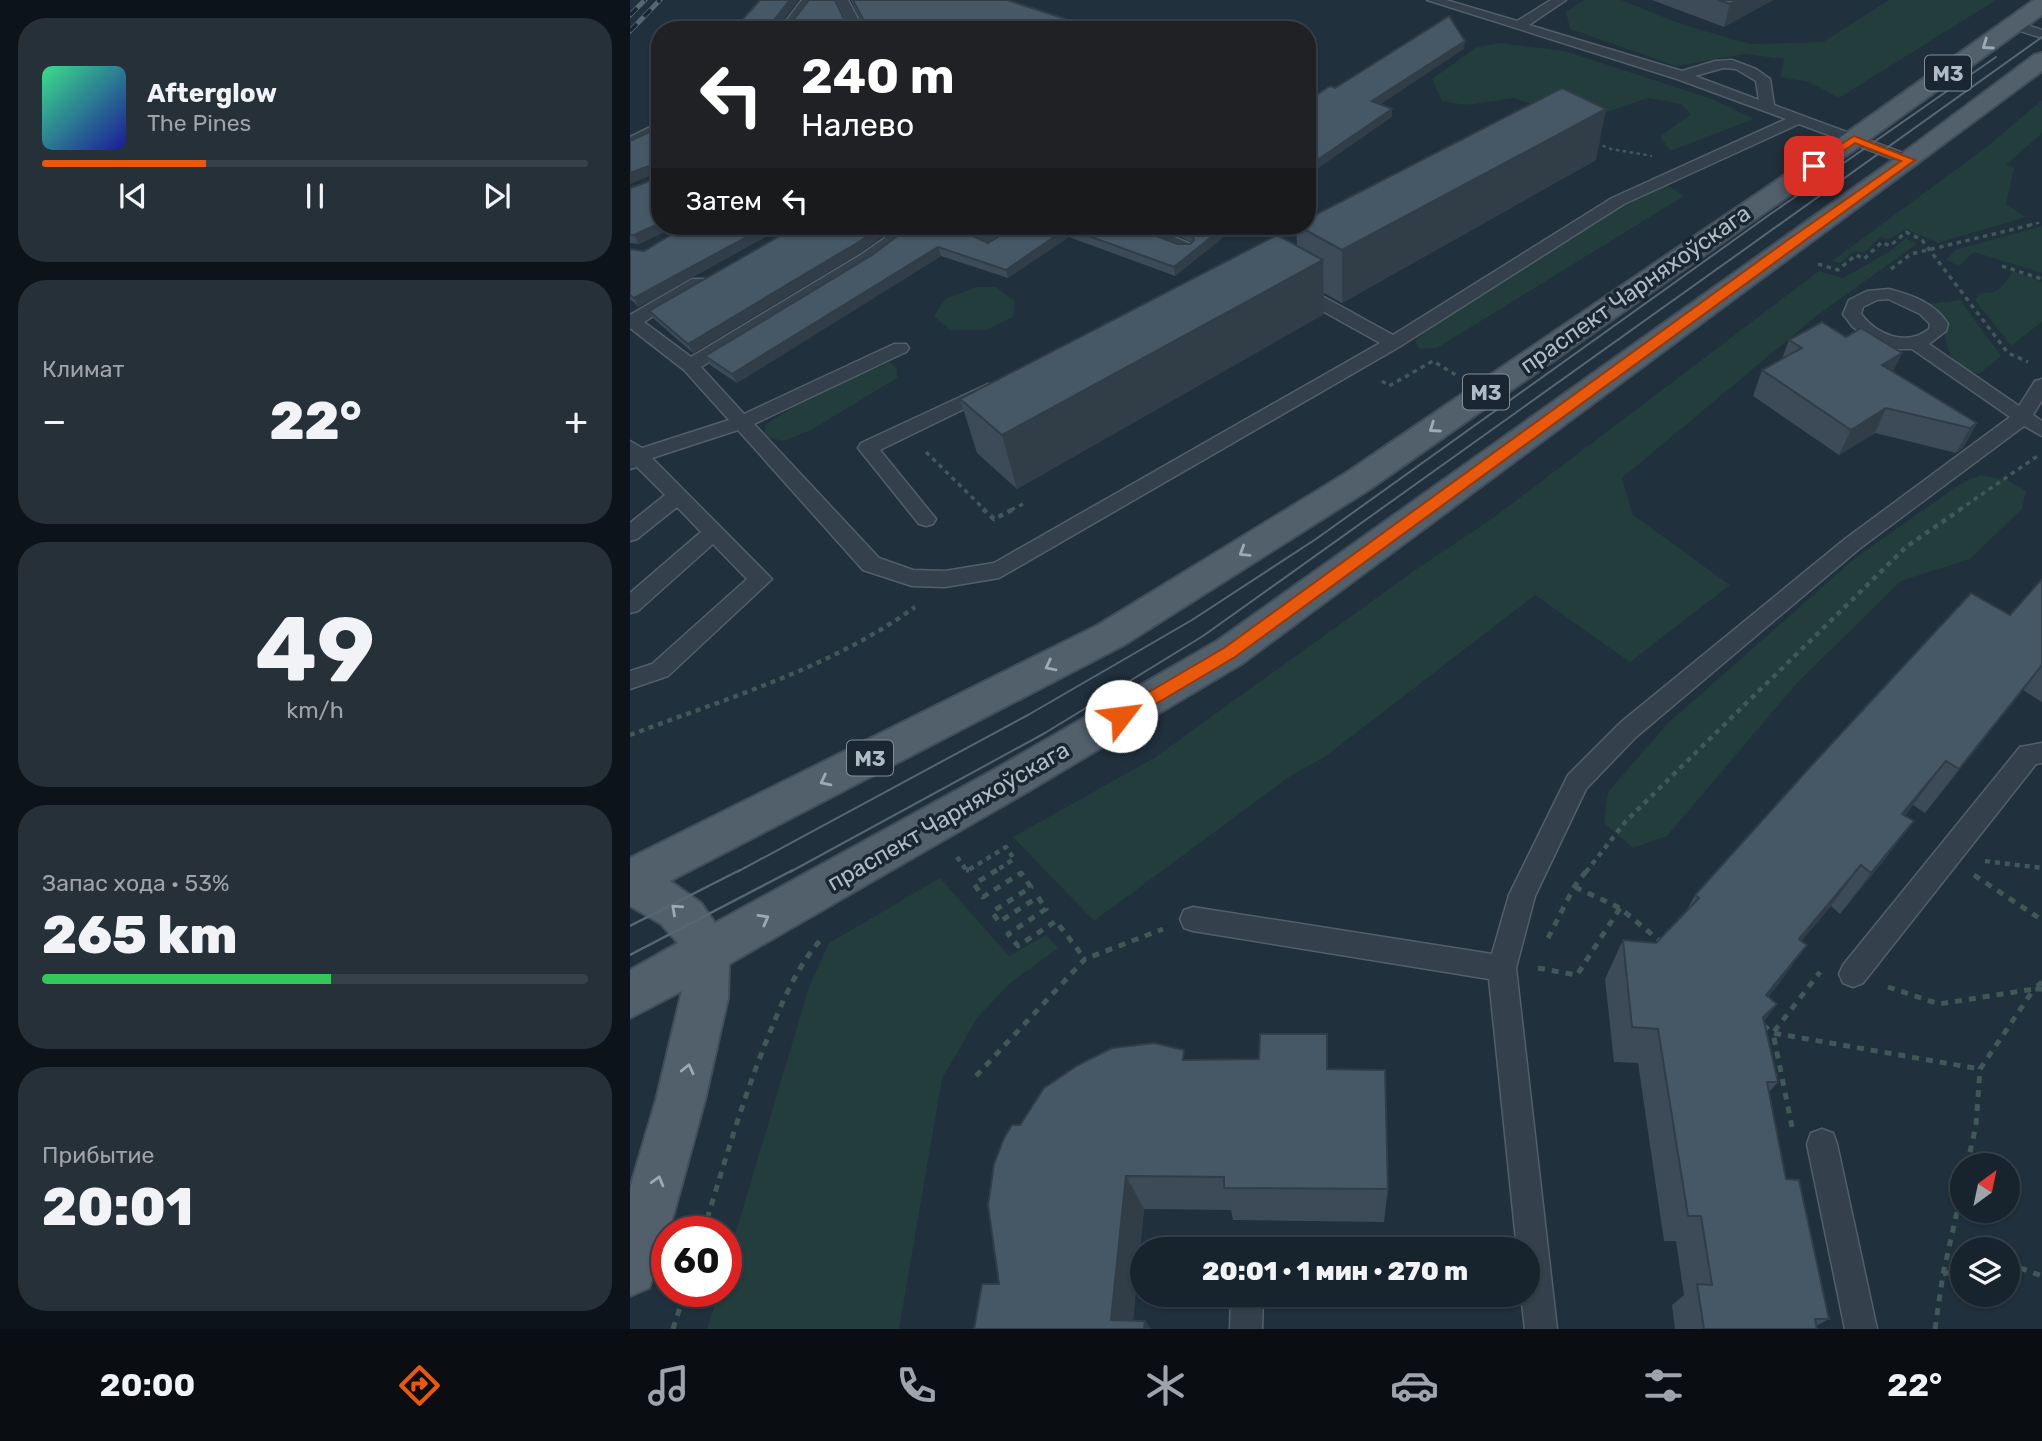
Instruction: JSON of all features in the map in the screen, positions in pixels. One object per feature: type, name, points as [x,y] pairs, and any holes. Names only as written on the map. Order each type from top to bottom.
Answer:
[{"type":"main road","name":"праспект Чарняхоўскага","points":[[630,882],[1111,635],[1358,481],[1854,139],[2042,5]]},
{"type":"main road","name":"праспект Чарняхоўскага","points":[[630,995],[1012,780],[1230,652],[1794,240],[1909,160],[2042,60]]},
{"type":"main road","points":[[630,882],[675,905],[692,925],[704,953],[706,989],[679,1111],[630,1269]]},
{"type":"lane","points":[[792,21],[809,0]]},
{"type":"lane","points":[[842,0],[853,21]]},
{"type":"lane","points":[[1433,0],[1682,76],[1909,160]]},
{"type":"lane","points":[[1519,26],[1531,15],[1560,0]]},
{"type":"lane","points":[[2016,25],[2042,34]]},
{"type":"lane","points":[[1682,76],[1721,62],[1743,65],[1763,79],[1767,107]]},
{"type":"lane","points":[[716,273],[631,320],[690,366],[871,565],[912,578],[945,579],[999,570],[1393,344],[1618,201],[1654,182],[1799,119]]},
{"type":"lane","points":[[630,143],[651,131]]},
{"type":"lane","points":[[690,366],[868,258],[900,235]]},
{"type":"lane","points":[[972,235],[991,243],[1004,235]]},
{"type":"lane","points":[[1155,235],[1185,247]]},
{"type":"lane","points":[[1279,279],[1393,344]]},
{"type":"lane","points":[[1914,343],[2031,424]]},
{"type":"lane","points":[[633,455],[741,423],[900,348]]},
{"type":"lane","points":[[926,519],[868,448],[1004,382]]},
{"type":"lane","points":[[2031,424],[2042,385]]},
{"type":"lane","points":[[1541,1329],[1502,968],[1521,895],[1577,782],[1628,730],[1852,544],[2006,432],[2031,424]]},
{"type":"lane","points":[[630,680],[660,670],[761,579],[678,495],[633,455]]},
{"type":"lane","points":[[630,534],[678,495]]},
{"type":"lane","points":[[630,605],[714,531]]},
{"type":"lane","points":[[1853,974],[2029,754],[2042,753]]},
{"type":"lane","points":[[1193,919],[1502,968]]},
{"type":"lane","points":[[1822,1144],[1861,1329]]},
{"type":"lane","points":[[1246,1329],[1247,1307]]},
{"type":"path","points":[[1589,140],[1611,149],[1661,158]]},
{"type":"path","points":[[1931,251],[2042,222]]},
{"type":"path","points":[[1817,264],[1838,270],[1856,255],[1864,259],[1882,242],[1890,246],[1906,232],[1922,240],[2008,353],[2031,363]]},
{"type":"path","points":[[2002,266],[2042,279]]},
{"type":"path","points":[[1378,379],[1389,386],[1433,361],[1453,373]]},
{"type":"path","points":[[920,446],[995,519],[1023,504]]},
{"type":"path","points":[[1545,944],[1574,887],[1626,821],[1906,547],[2042,453]]},
{"type":"path","points":[[630,735],[817,664],[882,631],[909,612],[945,579]]},
{"type":"path","points":[[955,853],[967,871],[1006,847],[1014,859],[974,884],[983,897],[1021,873],[1031,887],[992,912],[999,922],[1038,897],[1046,909],[1008,934],[1018,946],[1056,920],[1085,959]]},
{"type":"path","points":[[1945,856],[2042,868]]},
{"type":"path","points":[[1945,856],[2042,920]]},
{"type":"path","points":[[1574,887],[1620,908],[1671,950]]},
{"type":"path","points":[[1533,967],[1577,975],[1620,908]]},
{"type":"path","points":[[976,1076],[1085,959],[1193,919]]},
{"type":"path","points":[[1533,980],[1533,967],[1539,956]]},
{"type":"path","points":[[1853,974],[1939,1004],[2042,989]]},
{"type":"path","points":[[1970,1153],[1976,1125],[1980,1069],[2034,989],[2042,982]]},
{"type":"path","points":[[1752,1016],[1773,1033],[1980,1069]]},
{"type":"path","points":[[708,1216],[751,1079]]},
{"type":"path","points":[[1935,1329],[1943,1273],[1954,1223]]},
{"type":"path","points":[[2020,1268],[2042,1276]]},
{"type":"path","points":[[1943,1273],[1950,1272]]},
{"type":"path","points":[[673,1329],[680,1307]]},
{"type":"green space","points":[[1584,0],[1621,0],[1681,24],[1750,44],[1823,42],[1889,0],[1996,0],[1839,98],[1809,82],[1780,77],[1784,59],[1745,54],[1676,66],[1570,29],[1566,12]]},
{"type":"green space","points":[[1501,43],[1565,51],[1712,99],[1754,119],[1670,151],[1660,136],[1691,114],[1681,104],[1648,98],[1593,117],[1556,114],[1515,98],[1466,105],[1442,101],[1432,79],[1477,47]]},
{"type":"green space","points":[[2042,100],[2042,133],[2006,165],[2014,168],[2006,204],[2026,217],[1938,243],[1906,229],[1889,239],[1880,237],[1864,253],[1854,251],[1840,263],[1832,261],[1989,145]]},
{"type":"green space","points":[[1669,186],[1684,196],[1437,348],[1419,349],[1415,341],[1435,323],[1653,187]]},
{"type":"green space","points":[[2042,226],[2042,273],[1974,252],[1959,266],[1946,260],[1955,250]]},
{"type":"green space","points":[[1906,238],[1917,244],[1819,314],[1622,478],[1633,515],[1730,585],[1630,662],[1535,595],[1326,756],[1289,777],[1094,921],[1013,837],[1154,758],[1418,568],[1493,518],[1819,271],[1843,278],[1887,253]]},
{"type":"green space","points":[[2013,271],[2042,282],[2042,322],[2011,346],[1975,300],[1982,292],[1997,290]]},
{"type":"green space","points":[[976,287],[996,287],[1015,301],[1013,317],[986,330],[950,330],[934,316],[945,299]]},
{"type":"green space","points":[[1960,300],[2001,356],[1979,374],[1966,370],[1951,355],[1937,314],[1929,304]]},
{"type":"green space","points":[[890,362],[897,369],[897,378],[811,430],[783,441],[764,436],[765,425],[804,400]]},
{"type":"green space","points":[[1980,475],[2007,480],[2026,491],[2022,509],[1970,559],[1901,581],[1797,683],[1667,836],[1633,848],[1604,823],[1608,792],[1668,723],[1855,558],[1960,484]]},
{"type":"green space","points":[[940,878],[1009,956],[1046,935],[1058,948],[1009,984],[977,1018],[942,1079],[899,1329],[707,1329],[714,1307],[742,1307],[741,1216],[809,987],[829,943]]},
{"type":"building","points":[[760,0],[790,0],[774,21],[741,21]]},
{"type":"building","points":[[809,0],[835,0],[845,21],[793,21]]},
{"type":"building","points":[[853,0],[1007,0],[1072,21],[864,21]]},
{"type":"building","points":[[1718,0],[1738,0],[1730,4]]},
{"type":"building","points":[[1449,16],[1465,41],[1372,101],[1392,109],[1316,161],[1316,95],[1330,86],[1335,88]]},
{"type":"building","points":[[1562,88],[1606,109],[1342,250],[1314,235],[1316,214]]},
{"type":"building","points":[[651,131],[651,165],[630,173],[630,141]]},
{"type":"building","points":[[651,180],[651,227],[634,235],[630,235],[630,188]]},
{"type":"building","points":[[671,235],[750,235],[634,298],[630,295],[630,249],[644,251]]},
{"type":"building","points":[[781,235],[869,235],[688,344],[649,311]]},
{"type":"building","points":[[899,235],[971,235],[988,243],[1001,235],[1057,235],[1006,270],[938,247],[732,374],[705,356],[872,255]]},
{"type":"building","points":[[1086,235],[1154,235],[1177,244],[1190,244],[1194,240],[1192,235],[1214,235],[1174,267]]},
{"type":"building","points":[[1277,235],[1323,260],[1002,435],[960,399]]},
{"type":"building","points":[[1822,322],[1846,337],[1861,328],[1902,353],[1882,365],[1977,423],[1970,428],[1886,408],[1851,430],[1762,370],[1802,348],[1789,340]]},
{"type":"building","points":[[2042,579],[2042,665],[1959,769],[1946,761],[1902,814],[1914,821],[1871,873],[1861,865],[1799,939],[1807,945],[1766,995],[1777,1004],[1763,1017],[1778,1082],[1767,1082],[1786,1179],[1799,1180],[1829,1319],[1815,1319],[1817,1329],[1704,1329],[1697,1284],[1712,1285],[1701,1216],[1688,1216],[1658,1029],[1632,1027],[1623,940],[1656,943],[1699,898],[1695,895],[1811,766],[1971,593],[2010,615]]},
{"type":"building","points":[[1260,1034],[1327,1034],[1327,1069],[1385,1070],[1388,1189],[1224,1188],[1224,1177],[1126,1176],[1111,1320],[1145,1321],[1144,1329],[974,1329],[982,1284],[999,1284],[988,1205],[994,1164],[1012,1125],[1020,1125],[1044,1088],[1078,1065],[1112,1048],[1154,1043],[1184,1050],[1183,1060],[1259,1059]]},
{"type":"tram line","points":[[790,872],[1045,733],[1203,636],[2042,37]]},
{"type":"tram line","points":[[737,872],[1028,715],[1192,620],[1316,539],[1769,215],[1996,57]]},
{"type":"tram line","points":[[630,926],[740,870]]},
{"type":"tram line","points":[[630,955],[793,870]]},
{"type":"railway","points":[[630,15],[645,0]]},
{"type":"railway","points":[[630,31],[660,0]]},
{"type":"route","points":[[1121,716],[1230,652],[1786,246],[1909,160],[1854,139],[1814,166]]}]
